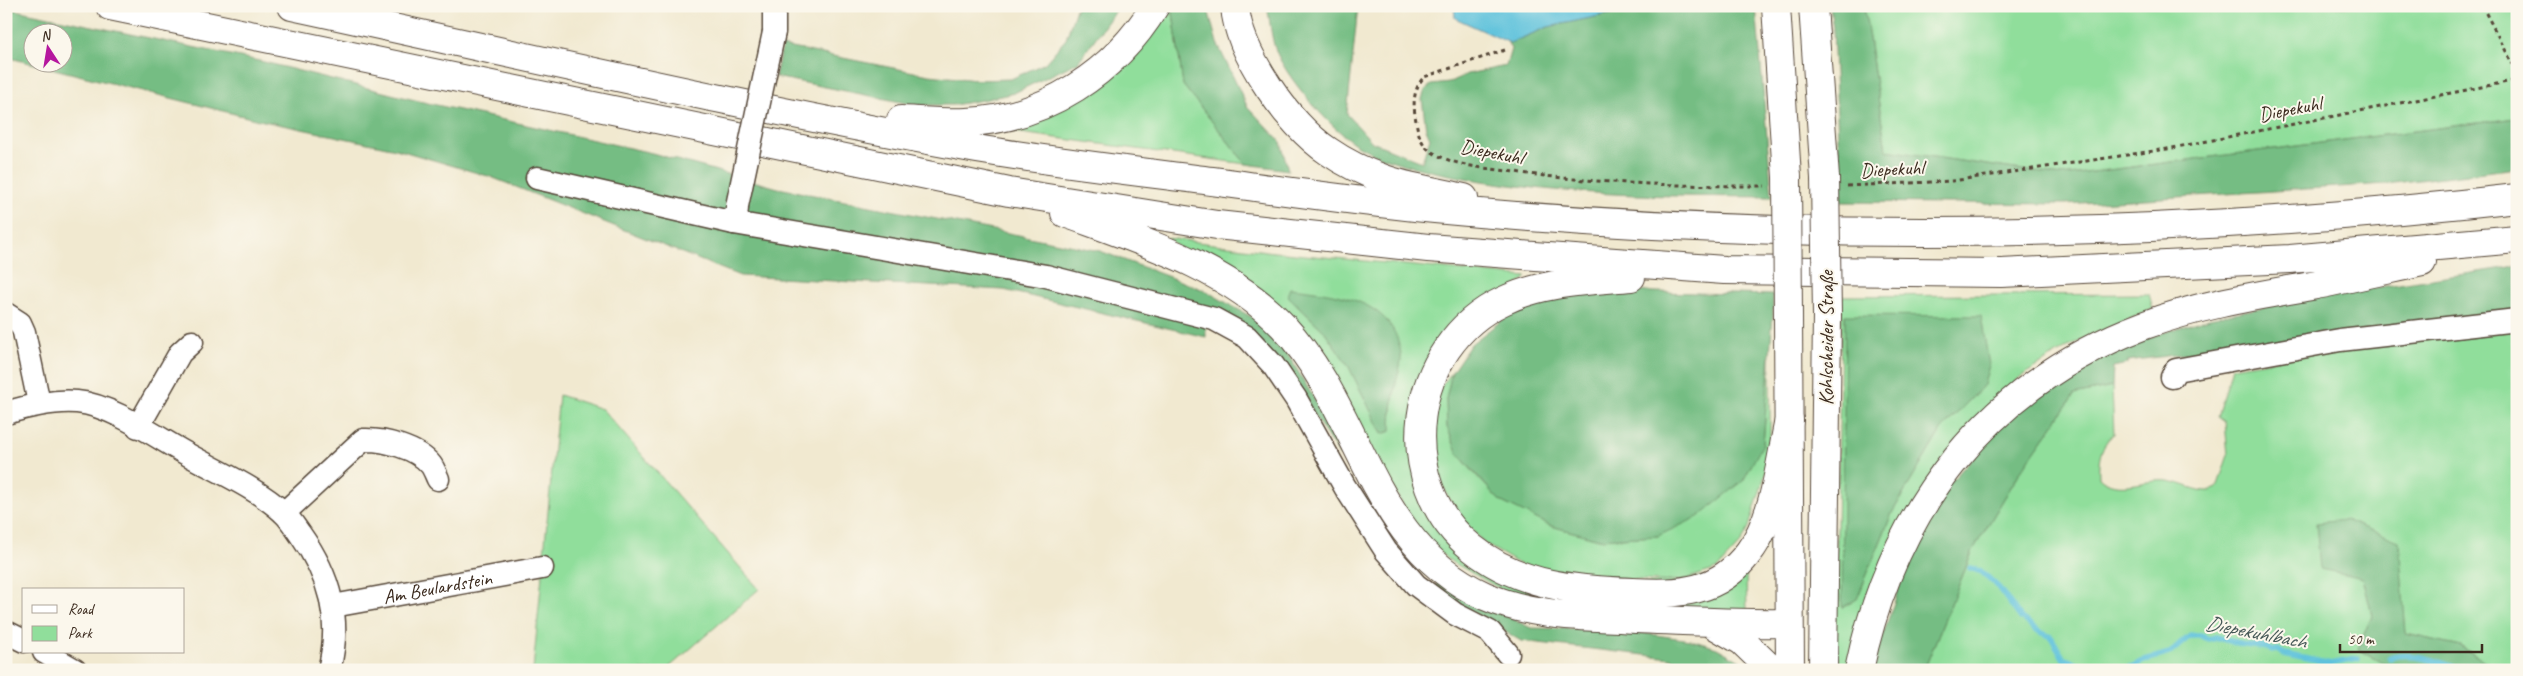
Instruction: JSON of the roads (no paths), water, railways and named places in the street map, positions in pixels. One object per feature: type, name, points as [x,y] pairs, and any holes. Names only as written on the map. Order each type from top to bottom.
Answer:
[{"type":"main road","points":[[110,6],[1009,192],[1217,225],[1428,248],[1724,270],[2001,273],[2290,259],[2517,241]]},
{"type":"main road","points":[[292,6],[798,114],[981,149],[1150,173],[1437,209],[1543,217],[1766,229],[1913,232],[2090,230],[2265,220],[2517,198]]},
{"type":"main road","points":[[798,114],[968,122],[1021,112],[1047,103],[1075,89],[1099,72],[1137,34],[1156,6]]},
{"type":"main road","points":[[1235,6],[1247,49],[1266,84],[1294,120],[1326,151],[1383,179],[1543,217]]},
{"type":"main road","name":"Kohlscheider Straße","points":[[1776,6],[1778,181],[1788,315],[1790,670]]},
{"type":"main road","name":"Kohlscheider Straße","points":[[1813,6],[1834,182],[1827,315],[1823,670]]},
{"type":"main road","points":[[1009,192],[1195,264],[1224,280],[1276,319],[1295,340],[1318,372],[1389,510],[1428,557],[1458,580],[1483,595],[1510,606],[1544,613],[1710,623],[1824,623]]},
{"type":"main road","points":[[1859,670],[1871,622],[1885,582],[1924,504],[1943,474],[1988,421],[2035,382],[2075,357],[2106,341],[2184,313],[2222,302],[2320,284],[2517,241]]},
{"type":"main road","points":[[1724,270],[1550,285],[1523,292],[1502,301],[1470,321],[1444,352],[1425,393],[1420,439],[1424,472],[1429,487],[1448,521],[1471,547],[1497,565],[1526,579],[1569,589],[1673,593],[1692,591],[1724,578],[1751,551],[1769,514],[1789,420]]},
{"type":"main road","points":[[1710,623],[1742,641],[1772,670]]},
{"type":"street","points":[[736,214],[774,32],[774,6]]},
{"type":"street","points":[[537,178],[736,214],[1046,276],[1204,316],[1247,337],[1273,365],[1296,399],[1345,487],[1386,551],[1416,585],[1455,614],[1490,632],[1508,654]]},
{"type":"street","points":[[6,314],[20,323],[24,332],[39,404]]},
{"type":"street","points":[[2172,377],[2176,370],[2340,340],[2517,320]]},
{"type":"street","points":[[138,427],[180,353],[192,342]]},
{"type":"street","points":[[6,413],[39,404],[78,402],[107,410],[254,491],[284,513],[324,573],[333,606],[335,646],[329,670]]},
{"type":"street","points":[[284,513],[363,440],[378,440],[416,453],[431,464],[438,479]]},
{"type":"street","name":"Am Beulardstein","points":[[333,606],[542,568]]},
{"type":"street","points":[[6,632],[22,640]]},
{"type":"street","points":[[47,654],[75,670]]},
{"type":"water","points":[[1454,6],[1647,6],[1548,27],[1510,43],[1455,18]]},
{"type":"waterway","name":"Diepekuhlbach","points":[[1970,568],[1982,572],[1998,587],[2021,618],[2040,632],[2051,637],[2064,659],[2071,660],[2079,665],[2112,670]]},
{"type":"waterway","name":"Diepekuhlbach","points":[[2125,670],[2145,660],[2170,653],[2190,636],[2201,636],[2209,639],[2216,637],[2239,644],[2268,648],[2272,651],[2278,650],[2284,654],[2330,664],[2358,659]]},
{"type":"waterway","name":"Diepekuhlbach","points":[[2390,658],[2415,656],[2442,663],[2458,670]]}]
